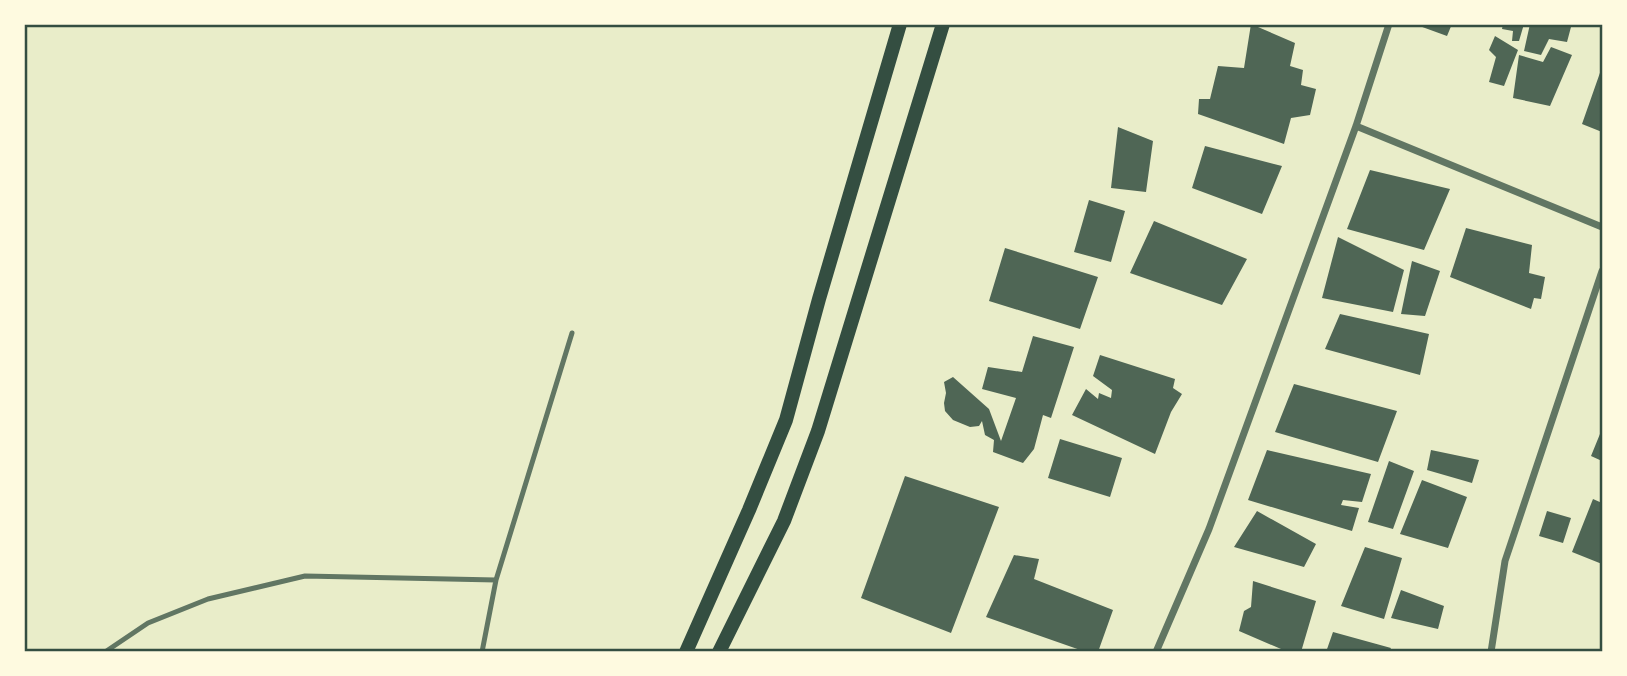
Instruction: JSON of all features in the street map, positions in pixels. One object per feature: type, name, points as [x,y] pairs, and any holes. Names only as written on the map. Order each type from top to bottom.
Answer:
[{"type":"main road","points":[[686,652],[786,420],[900,24]]},
{"type":"main road","points":[[719,652],[784,521],[818,431],[943,24]]},
{"type":"street","points":[[1156,652],[1209,529],[1356,126],[1389,24]]},
{"type":"street","points":[[1356,126],[1602,226]]},
{"type":"street","points":[[1491,652],[1505,561],[1602,271]]},
{"type":"lane","points":[[482,652],[496,580],[572,333]]},
{"type":"lane","points":[[104,652],[148,623],[208,598],[305,576],[496,580]]},
{"type":"building","points":[[1251,24],[1295,43],[1290,66],[1303,70],[1301,85],[1316,89],[1310,115],[1291,118],[1284,144],[1198,114],[1199,99],[1210,99],[1218,66],[1244,68]]},
{"type":"building","points":[[1414,24],[1452,24],[1447,36]]},
{"type":"building","points":[[1503,24],[1524,24],[1519,41],[1512,41],[1513,31],[1502,29]]},
{"type":"building","points":[[1530,24],[1562,24],[1571,27],[1567,42],[1549,39],[1541,55],[1524,51]]},
{"type":"building","points":[[1495,36],[1518,50],[1504,86],[1489,82],[1496,57],[1489,50]]},
{"type":"building","points":[[1551,47],[1572,55],[1550,106],[1513,98],[1519,55],[1543,62]]},
{"type":"building","points":[[1602,67],[1602,132],[1582,124]]},
{"type":"building","points":[[1118,127],[1153,141],[1146,192],[1111,188]]},
{"type":"building","points":[[1205,146],[1282,166],[1262,214],[1192,188]]},
{"type":"building","points":[[1370,170],[1450,189],[1424,250],[1347,229]]},
{"type":"building","points":[[1089,200],[1125,211],[1111,262],[1074,252]]},
{"type":"building","points":[[1154,221],[1247,259],[1222,305],[1130,273]]},
{"type":"building","points":[[1466,228],[1532,245],[1529,273],[1545,277],[1541,299],[1534,298],[1531,309],[1450,277]]},
{"type":"building","points":[[1338,237],[1404,270],[1393,312],[1322,298]]},
{"type":"building","points":[[1005,248],[1098,277],[1080,329],[989,301]]},
{"type":"building","points":[[1412,261],[1440,271],[1425,316],[1401,314]]},
{"type":"building","points":[[1340,314],[1429,334],[1420,375],[1325,349]]},
{"type":"building","points":[[1033,336],[1074,347],[1051,418],[1043,415],[1034,449],[1023,463],[993,452],[994,440],[985,435],[982,421],[979,426],[970,427],[953,420],[945,411],[944,382],[953,377],[989,409],[1001,441],[1016,398],[982,389],[988,367],[1022,372]]},
{"type":"building","points":[[1100,355],[1175,379],[1173,388],[1182,394],[1171,412],[1155,454],[1072,415],[1086,389],[1098,399],[1099,393],[1111,398],[1112,390],[1093,376]]},
{"type":"building","points":[[1294,384],[1397,411],[1378,462],[1275,432]]},
{"type":"building","points":[[1602,429],[1602,461],[1591,456]]},
{"type":"building","points":[[1060,439],[1122,458],[1110,497],[1048,478]]},
{"type":"building","points":[[1267,450],[1371,474],[1362,502],[1343,500],[1341,505],[1359,508],[1352,531],[1248,500]]},
{"type":"building","points":[[1431,450],[1479,460],[1472,483],[1427,470]]},
{"type":"building","points":[[1389,461],[1414,471],[1393,529],[1368,522]]},
{"type":"building","points":[[905,476],[999,507],[951,633],[861,598]]},
{"type":"building","points":[[1422,480],[1467,497],[1448,548],[1400,534]]},
{"type":"building","points":[[1593,499],[1602,503],[1602,564],[1572,552]]},
{"type":"building","points":[[1257,511],[1316,544],[1304,567],[1234,547]]},
{"type":"building","points":[[1547,511],[1571,518],[1563,543],[1539,536]]},
{"type":"building","points":[[1365,547],[1402,558],[1384,619],[1341,606]]},
{"type":"building","points":[[1014,555],[1039,559],[1034,579],[1113,610],[1098,652],[1086,652],[986,617]]},
{"type":"building","points":[[1253,581],[1316,601],[1301,652],[1288,652],[1239,631],[1244,611],[1251,607]]},
{"type":"building","points":[[1401,590],[1444,606],[1438,629],[1391,618]]},
{"type":"building","points":[[1333,632],[1391,648],[1389,652],[1326,652]]}]
